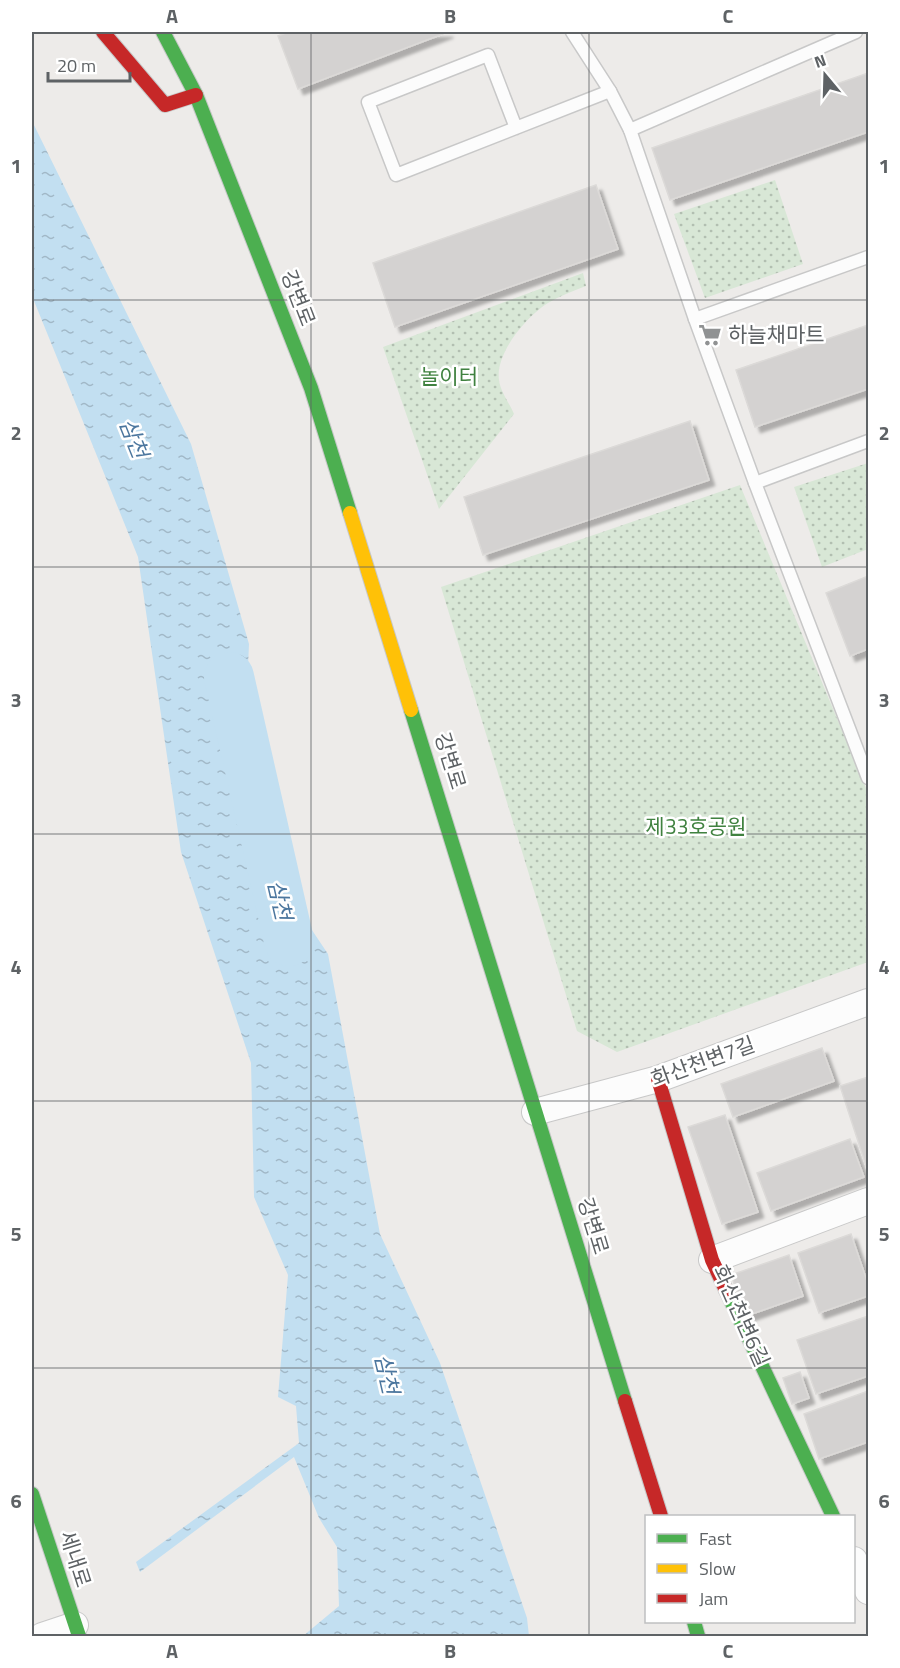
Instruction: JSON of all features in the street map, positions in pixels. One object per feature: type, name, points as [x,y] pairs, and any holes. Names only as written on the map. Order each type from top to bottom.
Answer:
[{"type":"street","points":[[103,32],[165,105],[196,95]]},
{"type":"street","name":"강변로","points":[[163,32],[196,95],[311,388],[661,1515]]},
{"type":"street","name":"화산천변7길","points":[[535,1112],[658,1079],[867,1006]]},
{"type":"street","points":[[658,1079],[712,1260]]},
{"type":"street","name":"화산천변6길","points":[[833,1515],[712,1260],[868,1201]]},
{"type":"street","name":"세내로","points":[[32,1494],[77,1631]]},
{"type":"street","points":[[855,1562],[868,1591]]},
{"type":"street","points":[[42,1636],[77,1631]]},
{"type":"lane","points":[[572,32],[610,91],[630,130],[695,320],[868,778]]},
{"type":"lane","points":[[630,130],[856,32]]},
{"type":"lane","points":[[516,128],[488,55],[368,102],[396,175],[516,128],[610,91]]},
{"type":"lane","points":[[695,320],[868,257]]},
{"type":"lane","points":[[755,483],[868,441]]},
{"type":"green space","points":[[775,180],[803,264],[705,298],[674,214]]},
{"type":"green space","name":"놀이터","points":[[583,273],[586,286],[557,298],[540,309],[522,326],[507,347],[499,369],[499,380],[514,414],[439,509],[383,347]]},
{"type":"green space","points":[[868,463],[868,549],[822,567],[794,487]]},
{"type":"green space","name":"제33호공원","points":[[740,485],[868,793],[868,962],[617,1052],[577,1031],[441,587]]},
{"type":"water","points":[[32,121],[191,444],[249,644],[241,824],[328,954],[380,1234],[440,1363],[527,1618],[529,1636],[303,1636],[339,1606],[337,1547],[319,1518],[294,1457],[140,1572],[136,1562],[299,1443],[296,1406],[278,1397],[288,1275],[254,1197],[251,1063],[181,852],[138,557],[32,296]]},
{"type":"building","points":[[288,32],[448,32],[298,89],[278,36]]},
{"type":"building","points":[[868,73],[868,132],[670,200],[652,148]]},
{"type":"building","points":[[596,185],[618,249],[395,327],[373,263]]},
{"type":"building","points":[[868,325],[868,389],[755,427],[736,370]]},
{"type":"building","points":[[690,421],[709,480],[483,555],[464,497]]},
{"type":"building","points":[[868,576],[868,649],[850,656],[826,593]]},
{"type":"building","points":[[822,1048],[834,1081],[733,1117],[721,1084]]},
{"type":"building","points":[[868,1077],[868,1172],[840,1086]]},
{"type":"building","points":[[725,1115],[758,1212],[722,1224],[688,1127]]},
{"type":"building","points":[[850,1139],[864,1177],[771,1211],[757,1173]]},
{"type":"building","points":[[851,1234],[868,1284],[868,1296],[819,1313],[798,1253]]},
{"type":"building","points":[[789,1255],[803,1296],[746,1316],[731,1275]]},
{"type":"building","points":[[868,1316],[868,1376],[816,1394],[797,1340]]},
{"type":"building","points":[[800,1372],[809,1398],[792,1404],[783,1378]]},
{"type":"building","points":[[868,1391],[868,1442],[819,1459],[804,1414]]},
{"type":"waterway","name":"삼천","points":[[229,677],[289,941]]},
{"type":"traffic: fast","points":[[163,32],[196,95],[311,388],[350,513]]},
{"type":"traffic: fast","points":[[411,710],[625,1401]]},
{"type":"traffic: fast","points":[[726,1290],[833,1515]]},
{"type":"traffic: fast","points":[[32,1494],[79,1636]]},
{"type":"traffic: fast","points":[[694,1623],[698,1636]]},
{"type":"traffic: slow","points":[[350,513],[411,710]]},
{"type":"traffic: jam","points":[[103,32],[165,105],[196,95]]},
{"type":"traffic: jam","points":[[658,1079],[712,1260],[726,1290]]},
{"type":"traffic: jam","points":[[625,1401],[661,1515]]},
{"type":"place","name":"하늘채마트","points":[[710,335]]}]
